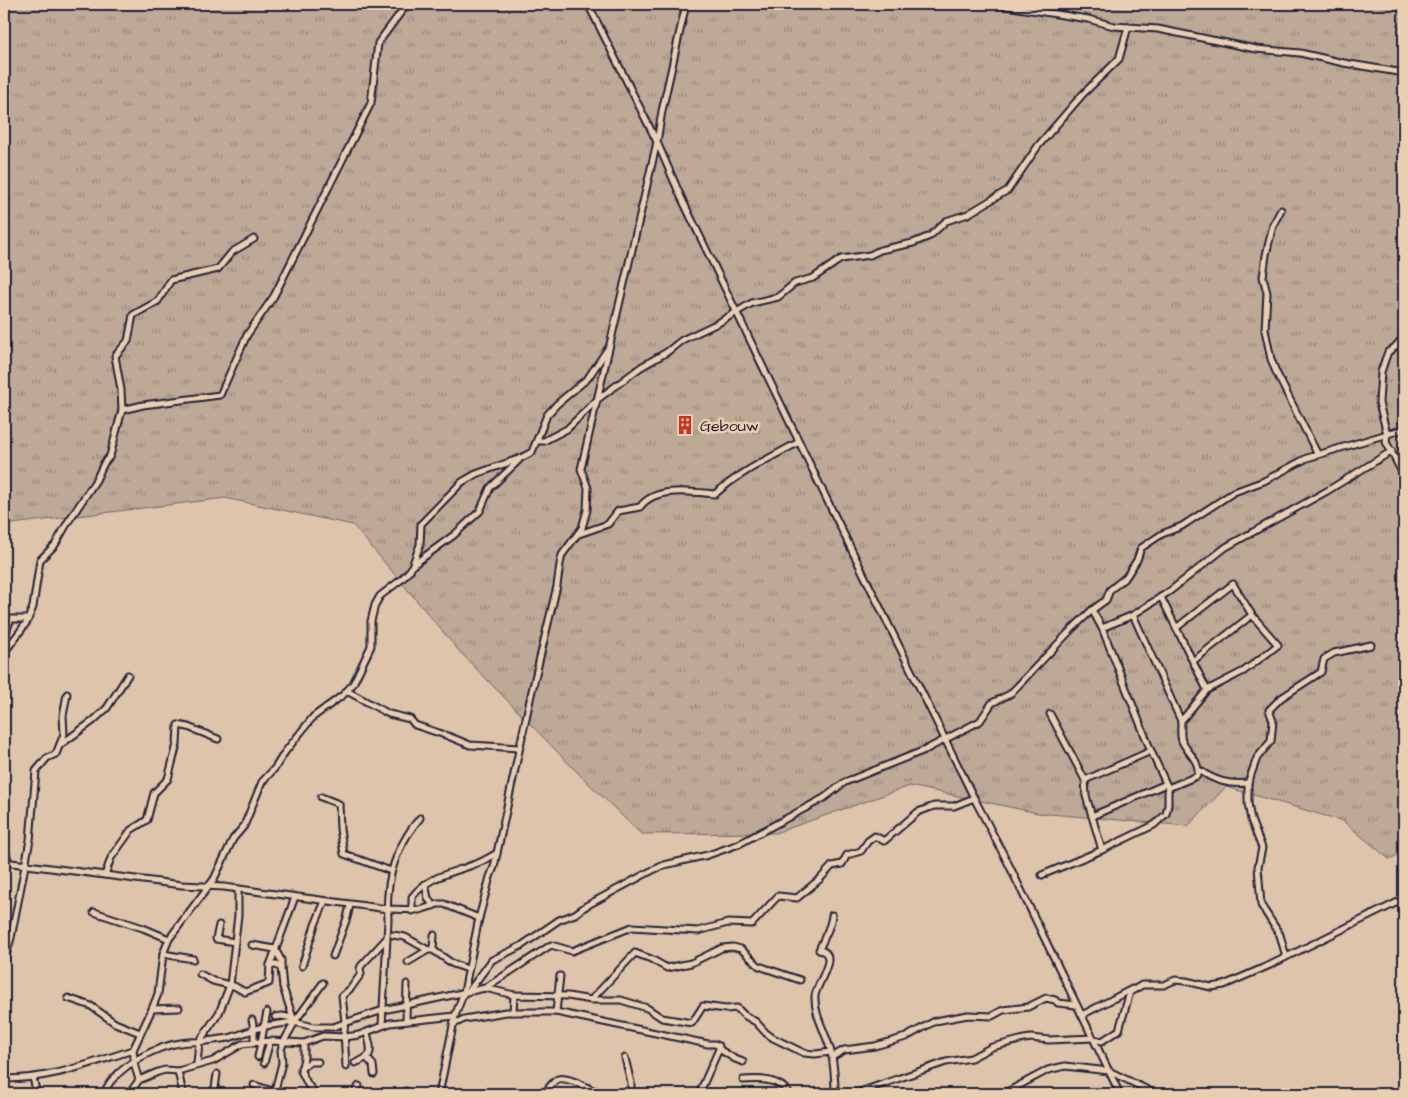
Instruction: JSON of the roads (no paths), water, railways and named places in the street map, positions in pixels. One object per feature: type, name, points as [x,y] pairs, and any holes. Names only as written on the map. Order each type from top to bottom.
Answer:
[{"type":"street","points":[[122,410],[143,405],[220,395],[247,335],[274,296],[371,103],[378,44],[407,4]]},
{"type":"street","points":[[588,4],[657,142],[681,197],[799,442],[1120,1094]]},
{"type":"street","points":[[466,991],[468,969],[479,918],[494,867],[557,586],[562,555],[582,528],[588,501],[588,488],[582,469],[657,142],[686,4]]},
{"type":"street","points":[[993,4],[1088,19],[1114,26],[1158,29],[1238,46],[1300,53],[1344,63],[1404,73]]},
{"type":"street","points":[[538,441],[567,429],[598,399],[682,340],[718,323],[752,303],[778,297],[795,283],[813,278],[841,260],[870,255],[880,250],[912,243],[930,236],[946,221],[968,214],[1008,190],[1038,146],[1082,95],[1118,59],[1128,27]]},
{"type":"street","points":[[1281,210],[1273,225],[1263,277],[1267,293],[1265,330],[1271,360],[1318,455]]},
{"type":"street","points":[[4,652],[18,635],[33,607],[40,560],[55,545],[110,456],[122,410],[121,390],[115,356],[128,341],[132,315],[158,301],[171,280],[195,273],[218,270],[232,252],[254,239]]},
{"type":"street","points":[[1404,336],[1388,352],[1381,372],[1379,403],[1387,434],[1386,442],[1404,476]]},
{"type":"street","points":[[413,566],[420,545],[421,524],[462,482],[476,474],[521,458],[532,452],[538,441],[547,414],[588,378],[610,345]]},
{"type":"street","points":[[439,1094],[455,1016],[466,991],[492,960],[521,946],[559,920],[575,914],[586,906],[651,871],[739,844],[824,798],[845,782],[925,750],[980,721],[992,703],[1010,694],[1072,629],[1106,600],[1110,590],[1126,577],[1137,560],[1141,548],[1162,534],[1182,526],[1234,492],[1264,481],[1307,458],[1404,429]]},
{"type":"street","points":[[579,534],[608,524],[618,511],[640,507],[646,498],[676,491],[715,494],[730,481],[746,471],[799,442]]},
{"type":"street","points":[[1102,628],[1134,615],[1226,548],[1392,451]]},
{"type":"street","points":[[139,1080],[133,1050],[160,987],[163,954],[169,939],[214,879],[233,839],[244,826],[262,782],[275,768],[285,752],[313,717],[347,691],[353,684],[370,646],[371,621],[375,605],[380,596],[480,511],[490,488],[521,458]]},
{"type":"street","points":[[1176,628],[1233,584],[1252,616],[1278,646],[1244,671],[1207,690],[1181,721]]},
{"type":"street","points":[[1161,597],[1207,690]]},
{"type":"street","points":[[1042,875],[1102,850],[1154,825],[1166,814],[1168,805],[1167,786],[1102,628],[1092,610]]},
{"type":"street","points":[[1134,615],[1181,721],[1181,740],[1199,770],[1210,778],[1222,782],[1248,783]]},
{"type":"street","points":[[1193,661],[1252,616]]},
{"type":"street","points":[[4,620],[28,619]]},
{"type":"street","points":[[4,638],[10,620]]},
{"type":"street","points":[[1286,957],[1280,935],[1261,905],[1258,867],[1262,848],[1251,820],[1248,803],[1248,783],[1257,758],[1271,741],[1273,721],[1270,710],[1281,698],[1321,672],[1324,659],[1334,653],[1371,645]]},
{"type":"street","points":[[59,746],[93,721],[107,708],[128,675]]},
{"type":"street","points":[[347,691],[389,714],[410,718],[415,725],[470,745],[520,748]]},
{"type":"street","points":[[4,962],[32,828],[36,771],[47,758],[56,754],[64,734],[63,716],[67,694]]},
{"type":"street","points":[[1050,714],[1085,780],[1086,796],[1102,850]]},
{"type":"street","points":[[105,874],[112,858],[131,830],[147,820],[154,793],[168,778],[177,744],[178,725],[218,739]]},
{"type":"street","points":[[1085,780],[1151,751]]},
{"type":"street","points":[[1092,816],[1197,776],[1199,770]]},
{"type":"street","points":[[322,797],[339,804],[344,854],[392,871]]},
{"type":"street","points":[[485,988],[551,945],[572,951],[632,927],[698,931],[728,923],[752,924],[778,896],[797,898],[832,866],[842,864],[847,854],[861,851],[868,841],[875,836],[884,841],[918,812],[934,806],[954,806],[974,798]]},
{"type":"street","points":[[382,1025],[388,894],[392,871],[405,836],[420,818]]},
{"type":"street","points":[[4,848],[6,862],[182,885],[238,889],[388,909],[420,910],[444,904],[479,918]]},
{"type":"street","points":[[412,910],[412,897],[425,884],[437,877],[476,864],[496,853]]},
{"type":"street","points":[[425,884],[428,898],[433,906]]},
{"type":"street","points":[[197,1064],[199,1042],[219,1013],[230,985],[238,915],[238,889]]},
{"type":"street","points":[[200,974],[213,981],[230,985],[246,992],[270,982],[270,965],[296,897]]},
{"type":"street","points":[[1082,1015],[1146,982],[1180,980],[1207,987],[1216,987],[1238,980],[1404,899]]},
{"type":"street","points":[[302,966],[315,925],[325,902]]},
{"type":"street","points":[[333,956],[350,905]]},
{"type":"street","points":[[94,912],[143,928],[169,939]]},
{"type":"street","points":[[832,915],[832,926],[824,936],[819,950],[824,950],[828,955],[828,960],[816,992],[815,1004],[816,1013],[831,1054],[835,1094]]},
{"type":"street","points":[[219,925],[216,939],[235,942]]},
{"type":"street","points":[[4,929],[12,930]]},
{"type":"street","points":[[394,935],[405,937],[453,964],[468,969]]},
{"type":"street","points":[[408,962],[430,950],[434,935]]},
{"type":"street","points":[[346,1067],[345,1022],[342,996],[351,988],[360,974],[361,966],[386,939]]},
{"type":"street","points":[[252,945],[275,949]]},
{"type":"street","points":[[590,1000],[602,986],[609,982],[629,957],[635,953],[667,968],[691,963],[722,948],[733,947],[741,949],[759,966],[800,980]]},
{"type":"street","points":[[275,949],[281,960],[285,995],[294,1020]]},
{"type":"street","points":[[163,954],[193,959]]},
{"type":"street","points":[[270,965],[282,968]]},
{"type":"street","points":[[556,1012],[560,976]]},
{"type":"street","points":[[854,1094],[946,1062],[971,1058],[992,1047],[1024,1039],[1093,1039],[1102,1041],[1119,1030],[1130,992],[1142,985],[1164,985],[1171,981]]},
{"type":"street","points":[[254,1085],[275,1093],[282,1063],[284,1041],[294,1020],[323,983]]},
{"type":"street","points":[[406,1021],[407,984]]},
{"type":"street","points":[[275,1017],[282,1016],[314,1027],[333,1027],[383,1010],[485,988],[514,995],[621,1000],[647,1008],[662,1018],[692,1023],[703,1006],[726,1009],[737,1008],[759,1024],[766,1033],[794,1049],[811,1054],[831,1054],[847,1049],[875,1046],[906,1037],[936,1021],[968,1015],[992,1016],[1003,1010],[1028,1006],[1046,998],[1055,1000],[1058,1003],[1076,1005]]},
{"type":"street","points":[[512,1012],[514,995]]},
{"type":"street","points":[[68,998],[91,1006],[115,1023],[140,1033]]},
{"type":"street","points":[[152,1009],[179,1008]]},
{"type":"street","points":[[258,1057],[267,1012]]},
{"type":"street","points":[[454,1024],[464,1019],[512,1012],[556,1012],[715,1044],[719,1046],[719,1050],[743,1062]]},
{"type":"street","points":[[130,1094],[139,1080],[161,1071],[178,1071],[197,1064],[213,1061],[236,1047],[254,1042],[284,1041],[304,1043],[323,1036],[345,1038],[366,1033],[382,1025],[455,1016]]},
{"type":"street","points":[[252,1020],[254,1042]]},
{"type":"street","points":[[103,1094],[110,1082],[134,1061],[165,1047],[188,1042],[229,1038],[265,1026],[294,1020]]},
{"type":"street","points":[[354,1063],[367,1058],[371,1049],[366,1033]]},
{"type":"street","points":[[264,1063],[270,1041]]},
{"type":"street","points":[[304,1043],[302,1075],[316,1094]]},
{"type":"street","points":[[4,1080],[34,1078],[72,1071],[133,1050]]},
{"type":"street","points":[[699,1094],[719,1050]]},
{"type":"street","points":[[367,1058],[372,1065],[374,1074]]},
{"type":"street","points":[[625,1058],[630,1074],[631,1094]]},
{"type":"street","points":[[301,1068],[310,1062],[318,1062]]},
{"type":"street","points":[[1003,1094],[1048,1070],[1066,1066],[1109,1071],[1156,1094]]},
{"type":"street","points":[[178,1071],[183,1094]]},
{"type":"street","points":[[210,1094],[215,1088],[217,1074]]},
{"type":"street","points":[[34,1078],[37,1094]]},
{"type":"street","points":[[544,1094],[560,1079],[574,1082],[601,1094]]},
{"type":"street","points":[[742,1080],[766,1079],[785,1088],[790,1094]]},
{"type":"street","points":[[356,1094],[359,1086]]},
{"type":"place","name":"Gebouw","points":[[685,425]]}]
